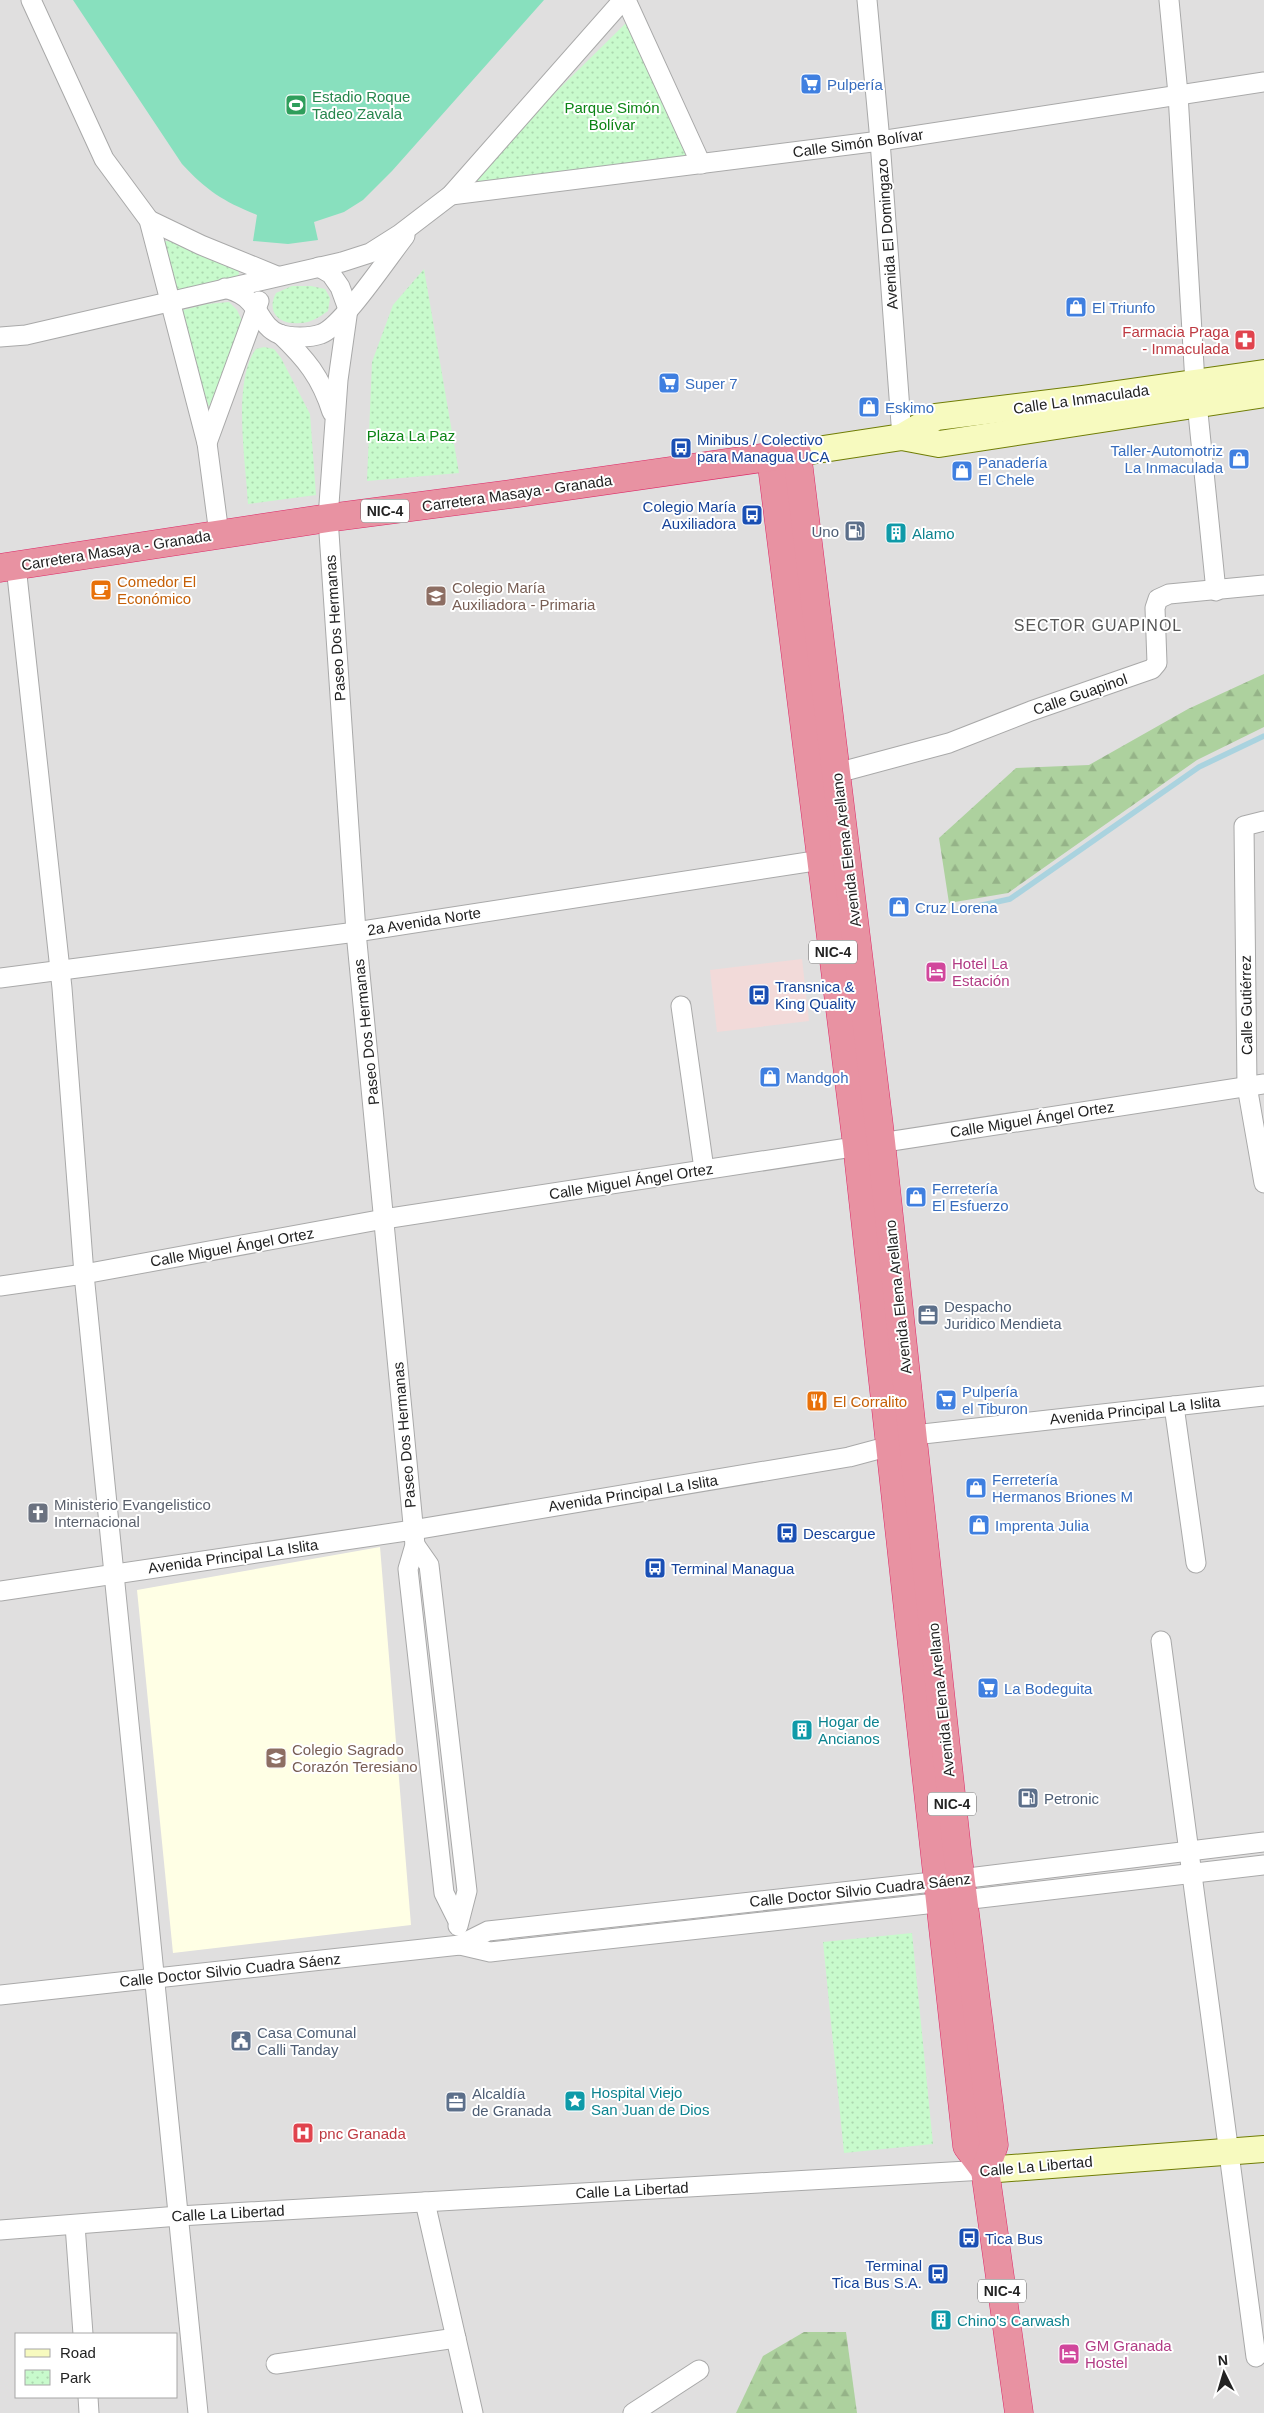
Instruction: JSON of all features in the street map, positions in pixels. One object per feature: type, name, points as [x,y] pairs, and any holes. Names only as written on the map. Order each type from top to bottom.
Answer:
[{"type":"highway","name":"Carretera Masaya - Granada","points":[[8,567],[328,518],[784,456]]},
{"type":"highway","name":"Avenida Elena Arellano","points":[[784,456],[869,1144],[967,2029],[994,2145],[985,2170],[1019,2413]]},
{"type":"highway","name":"Avenida Elena Arellano","points":[[814,700],[837,773],[834,858]]},
{"type":"main road","name":"Calle La Inmaculada","points":[[1196,394],[1264,373]]},
{"type":"main road","name":"Calle La Inmaculada","points":[[784,456],[902,437],[936,417],[1083,400],[1196,394],[1264,394]]},
{"type":"main road","name":"Calle La Libertad","points":[[985,2170],[1228,2150],[1264,2149]]},
{"type":"street","points":[[31,0],[104,159],[150,220],[169,301],[207,443],[219,534]]},
{"type":"street","points":[[0,336],[26,335],[319,267],[370,253],[413,225],[451,195],[625,0],[701,164]]},
{"type":"street","name":"Avenida El Domingazo","points":[[867,0],[880,141],[902,437]]},
{"type":"street","points":[[1169,0],[1178,94],[1196,394],[1216,591]]},
{"type":"street","name":"Calle Simón Bolívar","points":[[451,195],[880,141],[1264,82]]},
{"type":"street","points":[[150,220],[201,245],[277,276]]},
{"type":"street","points":[[280,334],[298,336],[321,334],[339,322],[413,225]]},
{"type":"street","points":[[319,267],[330,274],[340,287],[348,309]]},
{"type":"street","points":[[207,443],[264,289],[277,276]]},
{"type":"street","points":[[225,288],[238,293],[251,302],[266,325],[280,334],[310,365],[324,387],[335,420]]},
{"type":"street","name":"Paseo Dos Hermanas","points":[[348,309],[338,380],[328,518],[356,932],[414,1537],[429,1565],[467,1891],[458,1922],[460,1945]]},
{"type":"street","points":[[8,567],[60,970],[84,1274],[180,2216],[198,2413]]},
{"type":"street","name":"Calle Guapinol","points":[[837,773],[950,743],[1031,711],[1152,669],[1157,663],[1155,608],[1158,599],[1169,594],[1264,585]]},
{"type":"street","name":"Calle Gutiérrez","points":[[1264,821],[1244,826],[1256,1085],[1264,1183]]},
{"type":"street","name":"2a Avenida Norte","points":[[0,978],[356,932],[834,858]]},
{"type":"street","points":[[682,1006],[704,1169]]},
{"type":"street","name":"Calle Miguel Ángel Ortez","points":[[0,1286],[84,1274],[384,1219],[1256,1085]]},
{"type":"street","name":"Avenida Principal La Islita","points":[[0,1591],[115,1574],[414,1537],[849,1457],[902,1441],[1264,1396]]},
{"type":"street","points":[[1174,1406],[1196,1563]]},
{"type":"street","points":[[1161,1641],[1256,2357]]},
{"type":"street","name":"Calle Doctor Silvio Cuadra Sáenz","points":[[0,1995],[460,1945],[490,1952],[756,1923],[1189,1852],[1264,1842]]},
{"type":"street","name":"Calle Doctor Silvio Cuadra Sáenz","points":[[460,1945],[488,1931],[755,1902],[951,1891],[1192,1874],[1264,1865]]},
{"type":"street","points":[[755,1902],[756,1923]]},
{"type":"street","points":[[583,1920],[585,1941]]},
{"type":"street","name":"Calle La Libertad","points":[[0,2230],[180,2216],[985,2170]]},
{"type":"street","points":[[425,2202],[473,2413]]},
{"type":"street","points":[[75,2225],[83,2333]]},
{"type":"street","points":[[276,2364],[456,2338]]},
{"type":"street","points":[[633,2413],[699,2370]]},
{"type":"street","points":[[88,2398],[89,2413]]},
{"type":"shaded area","points":[[0,0],[1264,0],[1264,2413],[0,2413]]},
{"type":"shaded area","name":"Transnica & King Quality","points":[[802,959],[809,1021],[717,1032],[710,970]]},
{"type":"shaded area","name":"Colegio Sagrado Corazón Teresiano","points":[[380,1547],[411,1925],[173,1953],[137,1590]]},
{"type":"green space","name":"Estadio Roque Tadeo Zavala","points":[[73,0],[544,0],[392,171],[363,200],[344,212],[314,222],[318,240],[288,244],[253,241],[257,215],[234,205],[216,194],[182,164]]},
{"type":"green space","name":"Parque Simón Bolívar","points":[[626,23],[698,161],[451,195]]},
{"type":"green space","points":[[157,240],[175,242],[238,267],[239,274],[235,280],[178,293],[171,289]]},
{"type":"green space","name":"Plaza La Paz","points":[[424,269],[459,473],[367,481],[372,362],[393,305]]},
{"type":"green space","points":[[292,286],[311,286],[325,289],[330,298],[328,311],[304,323],[286,322],[276,316],[273,300],[276,293]]},
{"type":"green space","points":[[229,302],[237,310],[243,323],[209,407],[181,326],[183,310],[207,304]]},
{"type":"green space","points":[[264,347],[274,349],[281,358],[310,414],[316,495],[248,504],[242,423],[244,381],[249,363],[256,349]]},
{"type":"green space","points":[[1264,674],[1264,727],[1197,760],[1008,893],[949,903],[939,838],[1016,768],[1089,765],[1188,709]]},
{"type":"green space","points":[[912,1933],[933,2144],[844,2153],[823,1942]]},
{"type":"green space","points":[[804,2332],[846,2332],[857,2413],[736,2413],[763,2356]]},
{"type":"waterway","points":[[960,910],[1010,899],[1199,767],[1264,736]]},
{"type":"place","name":"Pulpería","points":[[811,84]]},
{"type":"place","name":"Estadio Roque Tadeo Zavala","points":[[296,105]]},
{"type":"place","name":"El Triunfo","points":[[1076,307]]},
{"type":"place","name":"Farmacia Praga - Inmaculada","points":[[1245,340]]},
{"type":"place","name":"Super 7","points":[[669,383]]},
{"type":"place","name":"Eskimo","points":[[869,407]]},
{"type":"place","name":"Minibus / Colectivo para Managua UCA","points":[[681,448]]},
{"type":"place","name":"Taller-Automotriz La Inmaculada","points":[[1239,459]]},
{"type":"place","name":"Panadería El Chele","points":[[962,471]]},
{"type":"place","name":"Colegio María Auxiliadora","points":[[752,515]]},
{"type":"place","name":"Uno","points":[[855,531]]},
{"type":"place","name":"Alamo","points":[[896,533]]},
{"type":"place","name":"Comedor El Económico","points":[[101,590]]},
{"type":"place","name":"Colegio María Auxiliadora - Primaria","points":[[436,596]]},
{"type":"place","name":"Cruz Lorena","points":[[899,907]]},
{"type":"place","name":"Hotel La Estación","points":[[936,972]]},
{"type":"place","name":"Transnica & King Quality","points":[[759,995]]},
{"type":"place","name":"Mandgoh","points":[[770,1077]]},
{"type":"place","name":"Ferretería El Esfuerzo","points":[[916,1197]]},
{"type":"place","name":"Despacho Juridico Mendieta","points":[[928,1315]]},
{"type":"place","name":"Pulpería el Tiburon","points":[[946,1400]]},
{"type":"place","name":"El Corralito","points":[[817,1401]]},
{"type":"place","name":"Ferretería Hermanos Briones M","points":[[976,1488]]},
{"type":"place","name":"Ministerio Evangelistico Internacional","points":[[38,1513]]},
{"type":"place","name":"Imprenta Julia","points":[[979,1525]]},
{"type":"place","name":"Descargue","points":[[787,1533]]},
{"type":"place","name":"Terminal Managua","points":[[655,1568]]},
{"type":"place","name":"La Bodeguita","points":[[988,1688]]},
{"type":"place","name":"Hogar de Ancianos","points":[[802,1730]]},
{"type":"place","name":"Colegio Sagrado Corazón Teresiano","points":[[276,1758]]},
{"type":"place","name":"Petronic","points":[[1028,1798]]},
{"type":"place","name":"Casa Comunal Calli Tanday","points":[[241,2041]]},
{"type":"place","name":"Hospital Viejo San Juan de Dios","points":[[575,2101]]},
{"type":"place","name":"Alcaldía de Granada","points":[[456,2102]]},
{"type":"place","name":"pnc Granada","points":[[303,2133]]},
{"type":"place","name":"Tica Bus","points":[[969,2238]]},
{"type":"place","name":"Terminal Tica Bus S.A.","points":[[938,2274]]},
{"type":"place","name":"Chino's Carwash","points":[[941,2320]]},
{"type":"place","name":"GM Granada Hostel","points":[[1069,2354]]},
{"type":"district","name":"SECTOR GUAPINOL","points":[[1098,625]]}]
